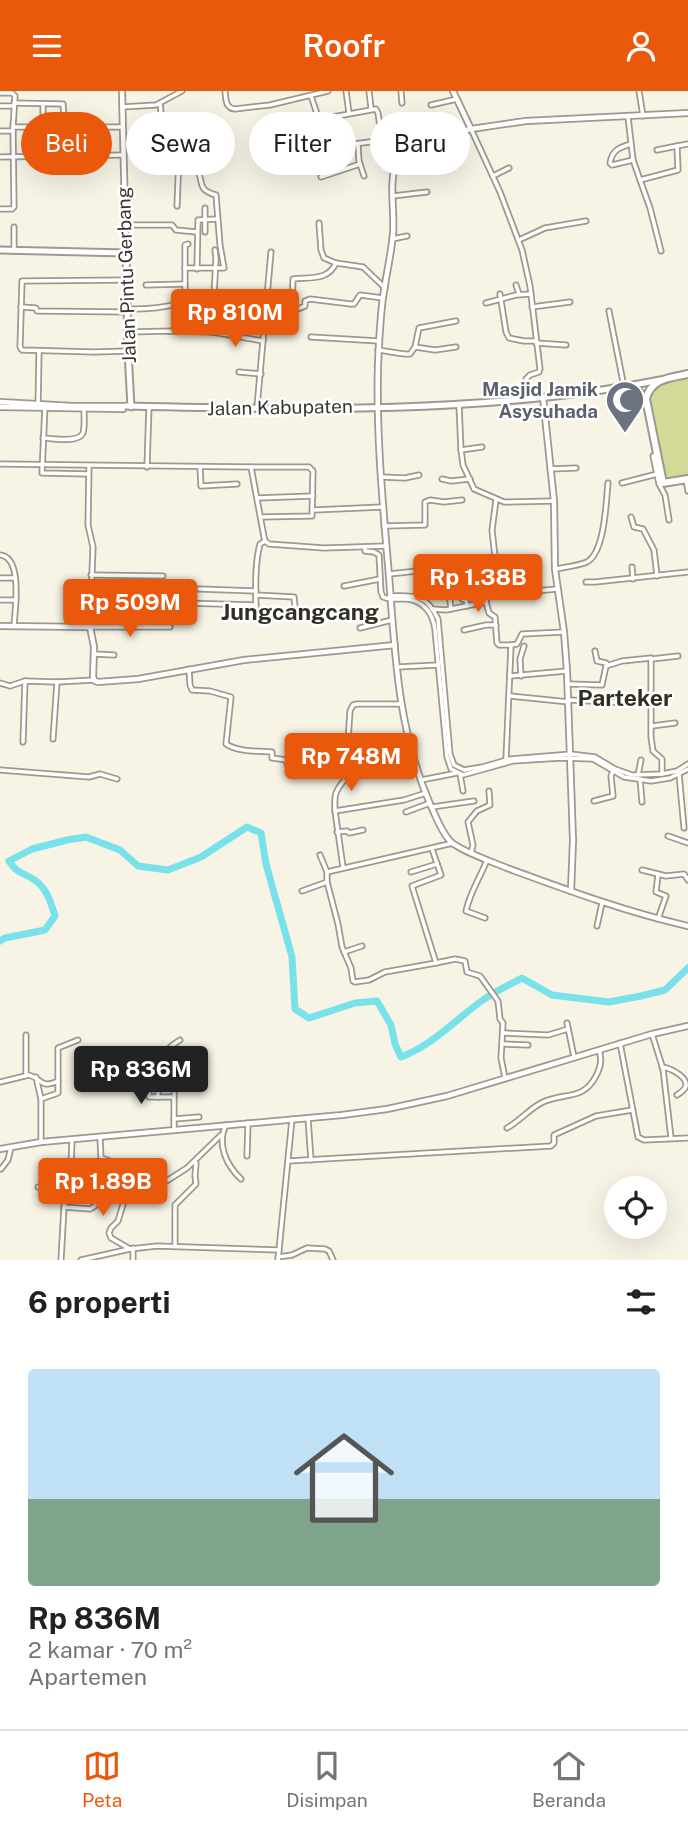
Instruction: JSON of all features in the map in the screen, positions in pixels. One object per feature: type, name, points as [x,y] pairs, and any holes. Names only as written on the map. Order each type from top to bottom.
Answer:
[{"type":"highway","points":[[687,479],[661,485],[646,399],[649,390],[660,380],[688,374]]},
{"type":"main road","name":"Jalan Pintu Gerbang","points":[[122,91],[129,407]]},
{"type":"main road","points":[[453,91],[471,129],[526,121],[688,113]]},
{"type":"main road","points":[[395,175],[392,239],[379,341],[381,478],[400,703],[408,739],[426,793],[444,833],[453,843],[471,853],[602,903],[688,926]]},
{"type":"main road","points":[[0,250],[126,253]]},
{"type":"main road","name":"Jalan Kabupaten","points":[[0,405],[181,408],[459,403],[588,392],[660,380]]},
{"type":"main road","points":[[627,387],[638,390],[646,399]]},
{"type":"main road","points":[[543,397],[554,501],[555,569],[568,671],[573,839],[571,891]]},
{"type":"main road","name":"Jalan Kabupaten","points":[[45,406],[84,409],[129,407]]},
{"type":"main road","points":[[0,626],[90,627],[94,680],[98,682],[138,679],[244,660],[395,645]]},
{"type":"main road","points":[[0,1149],[41,1142],[376,1111],[447,1096],[599,1049],[688,1026]]},
{"type":"street","points":[[122,107],[160,104],[182,91]]},
{"type":"street","points":[[225,91],[229,107],[235,109],[270,105],[328,91]]},
{"type":"street","points":[[346,91],[349,112]]},
{"type":"street","points":[[369,91],[371,108]]},
{"type":"street","points":[[401,91],[402,103]]},
{"type":"street","points":[[639,91],[643,116]]},
{"type":"street","points":[[0,93],[14,94],[14,208],[0,209]]},
{"type":"street","points":[[311,96],[317,112]]},
{"type":"street","points":[[430,105],[457,99]]},
{"type":"street","points":[[43,104],[43,112]]},
{"type":"street","points":[[0,106],[63,104],[64,112]]},
{"type":"street","points":[[160,104],[162,112]]},
{"type":"street","points":[[353,112],[371,108],[377,112]]},
{"type":"street","points":[[628,117],[633,160],[650,208],[661,251]]},
{"type":"street","points":[[112,127],[122,127]]},
{"type":"street","points":[[0,131],[21,128]]},
{"type":"street","points":[[471,129],[519,240],[525,262],[540,371],[526,379],[529,398]]},
{"type":"street","points":[[364,176],[358,145],[370,143]]},
{"type":"street","points":[[631,143],[618,148],[610,163],[612,165],[633,160]]},
{"type":"street","points":[[657,150],[688,144]]},
{"type":"street","points":[[639,180],[678,170],[677,146]]},
{"type":"street","points":[[112,155],[122,155]]},
{"type":"street","points":[[0,157],[21,156]]},
{"type":"street","points":[[321,177],[360,164]]},
{"type":"street","points":[[493,176],[509,168]]},
{"type":"street","points":[[177,206],[178,175]]},
{"type":"street","points":[[185,268],[224,268],[216,195],[204,189],[198,175]]},
{"type":"street","points":[[393,196],[427,192]]},
{"type":"street","points":[[205,208],[205,232]]},
{"type":"street","points":[[197,269],[195,220],[218,219]]},
{"type":"street","points":[[519,240],[545,228],[584,222]]},
{"type":"street","points":[[319,223],[322,254],[328,260],[363,267],[385,288]]},
{"type":"street","points":[[125,225],[172,225],[176,230],[197,232]]},
{"type":"street","points":[[14,227],[14,251]]},
{"type":"street","points":[[392,239],[407,236]]},
{"type":"street","points":[[21,307],[36,308],[37,311],[127,310],[184,303],[185,244],[188,244]]},
{"type":"street","points":[[212,333],[215,250]]},
{"type":"street","points":[[257,407],[271,252]]},
{"type":"street","points":[[292,310],[293,279],[329,274],[336,263]]},
{"type":"street","points":[[127,280],[22,281],[20,347],[22,350],[39,351],[128,351]]},
{"type":"street","points":[[146,285],[185,283]]},
{"type":"street","points":[[516,285],[519,294]]},
{"type":"street","points":[[486,303],[501,297],[531,294]]},
{"type":"street","points":[[267,310],[286,312],[304,308],[305,301],[310,299],[351,304],[360,295],[383,298]]},
{"type":"street","points":[[501,297],[509,338],[566,345]]},
{"type":"street","points":[[214,301],[232,302],[234,310]]},
{"type":"street","points":[[532,307],[570,302]]},
{"type":"street","points":[[609,311],[627,387]]},
{"type":"street","points":[[379,350],[408,355],[415,347],[419,328],[456,321]]},
{"type":"street","points":[[127,332],[212,333],[263,341]]},
{"type":"street","points":[[311,337],[379,341]]},
{"type":"street","points":[[415,347],[435,350],[456,347]]},
{"type":"street","points":[[38,406],[39,351]]},
{"type":"street","points":[[239,372],[261,374]]},
{"type":"street","points":[[459,403],[463,465],[475,491],[510,503],[554,501]]},
{"type":"street","points":[[45,406],[42,473],[88,474]]},
{"type":"street","points":[[147,467],[149,408]]},
{"type":"street","points":[[43,438],[80,438],[83,433],[84,409]]},
{"type":"street","points":[[461,450],[482,447]]},
{"type":"street","points":[[657,454],[653,456],[665,495],[669,520]]},
{"type":"street","points":[[0,464],[311,468],[314,510],[312,516],[261,517]]},
{"type":"street","points":[[89,466],[88,524],[93,547],[90,627],[170,627]]},
{"type":"street","points":[[200,467],[201,486],[237,485]]},
{"type":"street","points":[[199,589],[256,593],[294,597],[296,617],[256,617],[256,593],[257,554],[263,541],[251,467]]},
{"type":"street","points":[[550,469],[576,468]]},
{"type":"street","points":[[622,483],[657,474]]},
{"type":"street","points":[[381,478],[419,475]]},
{"type":"street","points":[[442,479],[470,479]]},
{"type":"street","points":[[687,479],[688,491]]},
{"type":"street","points":[[555,569],[589,561],[596,553],[605,516],[608,483]]},
{"type":"street","points":[[257,498],[313,496]]},
{"type":"street","points":[[384,526],[425,525],[425,502],[462,500]]},
{"type":"street","points":[[496,500],[492,527],[497,575],[504,594]]},
{"type":"street","points":[[314,510],[383,507]]},
{"type":"street","points":[[631,517],[634,527],[643,529],[652,545],[657,576]]},
{"type":"street","points":[[263,541],[281,546],[324,548],[386,546]]},
{"type":"street","points":[[365,547],[365,551],[377,553],[382,595],[385,599],[412,598],[420,601],[439,623],[440,665],[450,763],[459,772],[466,775],[506,759],[571,756],[595,757],[628,778],[662,775],[688,766]]},
{"type":"street","points":[[0,555],[8,557],[15,578],[17,589],[14,626]]},
{"type":"street","points":[[514,558],[526,592]]},
{"type":"street","points":[[474,564],[496,561]]},
{"type":"street","points":[[379,567],[388,566]]},
{"type":"street","points":[[632,567],[633,579]]},
{"type":"street","points":[[389,574],[416,571]]},
{"type":"street","points":[[586,582],[688,572]]},
{"type":"street","points":[[92,575],[163,576]]},
{"type":"street","points":[[0,578],[15,578]]},
{"type":"street","points":[[344,586],[380,579]]},
{"type":"street","points":[[448,585],[451,609]]},
{"type":"street","points":[[558,589],[504,594],[488,597],[486,602],[490,614],[495,617],[498,645],[517,644],[522,634],[564,632]]},
{"type":"street","points":[[461,594],[467,606]]},
{"type":"street","points":[[0,600],[16,600]]},
{"type":"street","points":[[430,610],[486,602]]},
{"type":"street","points":[[160,609],[172,609],[181,603],[256,605]]},
{"type":"street","points":[[360,628],[392,620]]},
{"type":"street","points":[[464,630],[496,625]]},
{"type":"street","points":[[506,759],[511,645]]},
{"type":"street","points":[[520,676],[520,659],[524,646]]},
{"type":"street","points":[[595,651],[597,661],[608,665]]},
{"type":"street","points":[[94,654],[114,655]]},
{"type":"street","points":[[568,684],[602,685],[605,667],[608,665],[632,659],[678,656]]},
{"type":"street","points":[[651,659],[653,751],[662,758],[662,775]]},
{"type":"street","points":[[397,667],[440,665]]},
{"type":"street","points":[[189,669],[192,690],[210,691],[231,697],[226,744],[228,747],[271,752],[272,758],[287,760],[290,767],[295,765],[296,757],[317,760],[325,755],[343,753]]},
{"type":"street","points":[[510,676],[568,671]]},
{"type":"street","points":[[0,683],[10,686],[25,681],[94,680]]},
{"type":"street","points":[[23,742],[25,681]]},
{"type":"street","points":[[53,739],[57,682]]},
{"type":"street","points":[[510,696],[652,704]]},
{"type":"street","points":[[348,740],[350,711],[354,705],[400,703]]},
{"type":"street","points":[[652,726],[675,723]]},
{"type":"street","points":[[343,867],[335,796],[349,773],[343,744],[348,740],[408,739]]},
{"type":"street","points":[[482,769],[519,759]]},
{"type":"street","points":[[641,760],[642,802]]},
{"type":"street","points":[[640,776],[666,779],[688,766]]},
{"type":"street","points":[[349,773],[417,768]]},
{"type":"street","points":[[0,771],[89,777],[100,774],[117,779]]},
{"type":"street","points":[[421,780],[459,772]]},
{"type":"street","points":[[459,772],[463,791]]},
{"type":"street","points":[[594,801],[612,796],[611,776],[617,772]]},
{"type":"street","points":[[678,774],[684,828]]},
{"type":"street","points":[[471,853],[473,845],[468,822],[477,811],[490,805],[489,791]]},
{"type":"street","points":[[335,811],[404,800],[426,793]]},
{"type":"street","points":[[406,812],[431,805],[474,801]]},
{"type":"street","points":[[337,832],[347,831],[349,834],[363,830]]},
{"type":"street","points":[[667,836],[688,843]]},
{"type":"street","points":[[327,872],[453,843]]},
{"type":"street","points":[[432,849],[441,875],[412,885],[436,963]]},
{"type":"street","points":[[320,855],[327,872],[327,882],[353,981],[369,980],[386,972],[455,959],[465,961],[468,973],[480,976],[498,1001],[504,1033],[501,1058],[505,1078]]},
{"type":"street","points":[[485,918],[466,911],[472,888],[478,882],[487,860]]},
{"type":"street","points":[[411,872],[437,864]]},
{"type":"street","points":[[642,870],[666,876],[684,874],[688,880]]},
{"type":"street","points":[[658,874],[656,892],[666,896],[658,919]]},
{"type":"street","points":[[302,891],[327,882]]},
{"type":"street","points":[[597,926],[602,903]]},
{"type":"street","points":[[344,952],[362,946]]},
{"type":"street","points":[[567,1023],[575,1057]]},
{"type":"street","points":[[504,1033],[548,1035],[568,1030]]},
{"type":"street","points":[[652,1034],[667,1089],[671,1139]]},
{"type":"street","points":[[26,1035],[26,1075]]},
{"type":"street","points":[[41,1099],[58,1093],[57,1050],[60,1046],[78,1040]]},
{"type":"street","points":[[158,1097],[159,1063],[165,1051],[180,1040]]},
{"type":"street","points":[[620,1043],[639,1138],[688,1138]]},
{"type":"street","points":[[503,1044],[528,1045]]},
{"type":"street","points":[[507,1128],[544,1102],[586,1090],[601,1066],[599,1049]]},
{"type":"street","points":[[149,1066],[148,1096],[174,1097]]},
{"type":"street","points":[[662,1067],[670,1068],[684,1081],[686,1086],[677,1095]]},
{"type":"street","points":[[174,1073],[174,1130]]},
{"type":"street","points":[[0,1082],[26,1075],[50,1085],[58,1081]]},
{"type":"street","points":[[36,1077],[41,1099],[41,1142]]},
{"type":"street","points":[[288,1161],[547,1147],[553,1145],[555,1134],[592,1118],[632,1110]]},
{"type":"street","points":[[174,1119],[199,1117]]},
{"type":"street","points":[[308,1118],[311,1160]]},
{"type":"street","points":[[292,1119],[278,1258],[307,1248],[325,1249],[333,1260]]},
{"type":"street","points":[[247,1156],[248,1123]]},
{"type":"street","points":[[64,1207],[90,1209],[99,1199],[127,1191],[157,1187],[196,1161],[221,1135],[226,1125]]},
{"type":"street","points":[[221,1135],[229,1166],[241,1179]]},
{"type":"street","points":[[100,1137],[101,1158],[108,1160]]},
{"type":"street","points":[[67,1260],[61,1259],[72,1140]]},
{"type":"street","points":[[1,1168],[8,1160],[11,1147]]},
{"type":"street","points":[[175,1246],[175,1205],[196,1184],[196,1161]]},
{"type":"street","points":[[45,1165],[71,1167],[81,1173],[102,1174]]},
{"type":"street","points":[[38,1188],[66,1194]]},
{"type":"street","points":[[127,1191],[118,1221],[109,1233],[110,1237],[132,1248]]},
{"type":"street","points":[[81,1260],[132,1248],[175,1246],[279,1250]]},
{"type":"street","points":[[132,1248],[133,1260]]},
{"type":"green space","points":[[688,375],[688,478],[663,480],[646,391],[654,381]]},
{"type":"waterway","points":[[0,941],[45,930],[55,916],[40,884],[16,869],[9,861],[32,849],[86,837],[120,850],[138,866],[168,870],[201,857],[247,827],[261,833],[266,864],[292,957],[295,1009],[309,1018],[355,1003],[377,1001],[391,1025],[401,1057],[434,1039],[473,1007],[522,978],[552,995],[609,1002],[665,990],[688,968]]},
{"type":"place","name":"Masjid Jamik Asysuhada","points":[[625,434]]},
{"type":"district","name":"Jungcangcang","points":[[300,611]]},
{"type":"district","name":"Parteker","points":[[625,697]]}]
